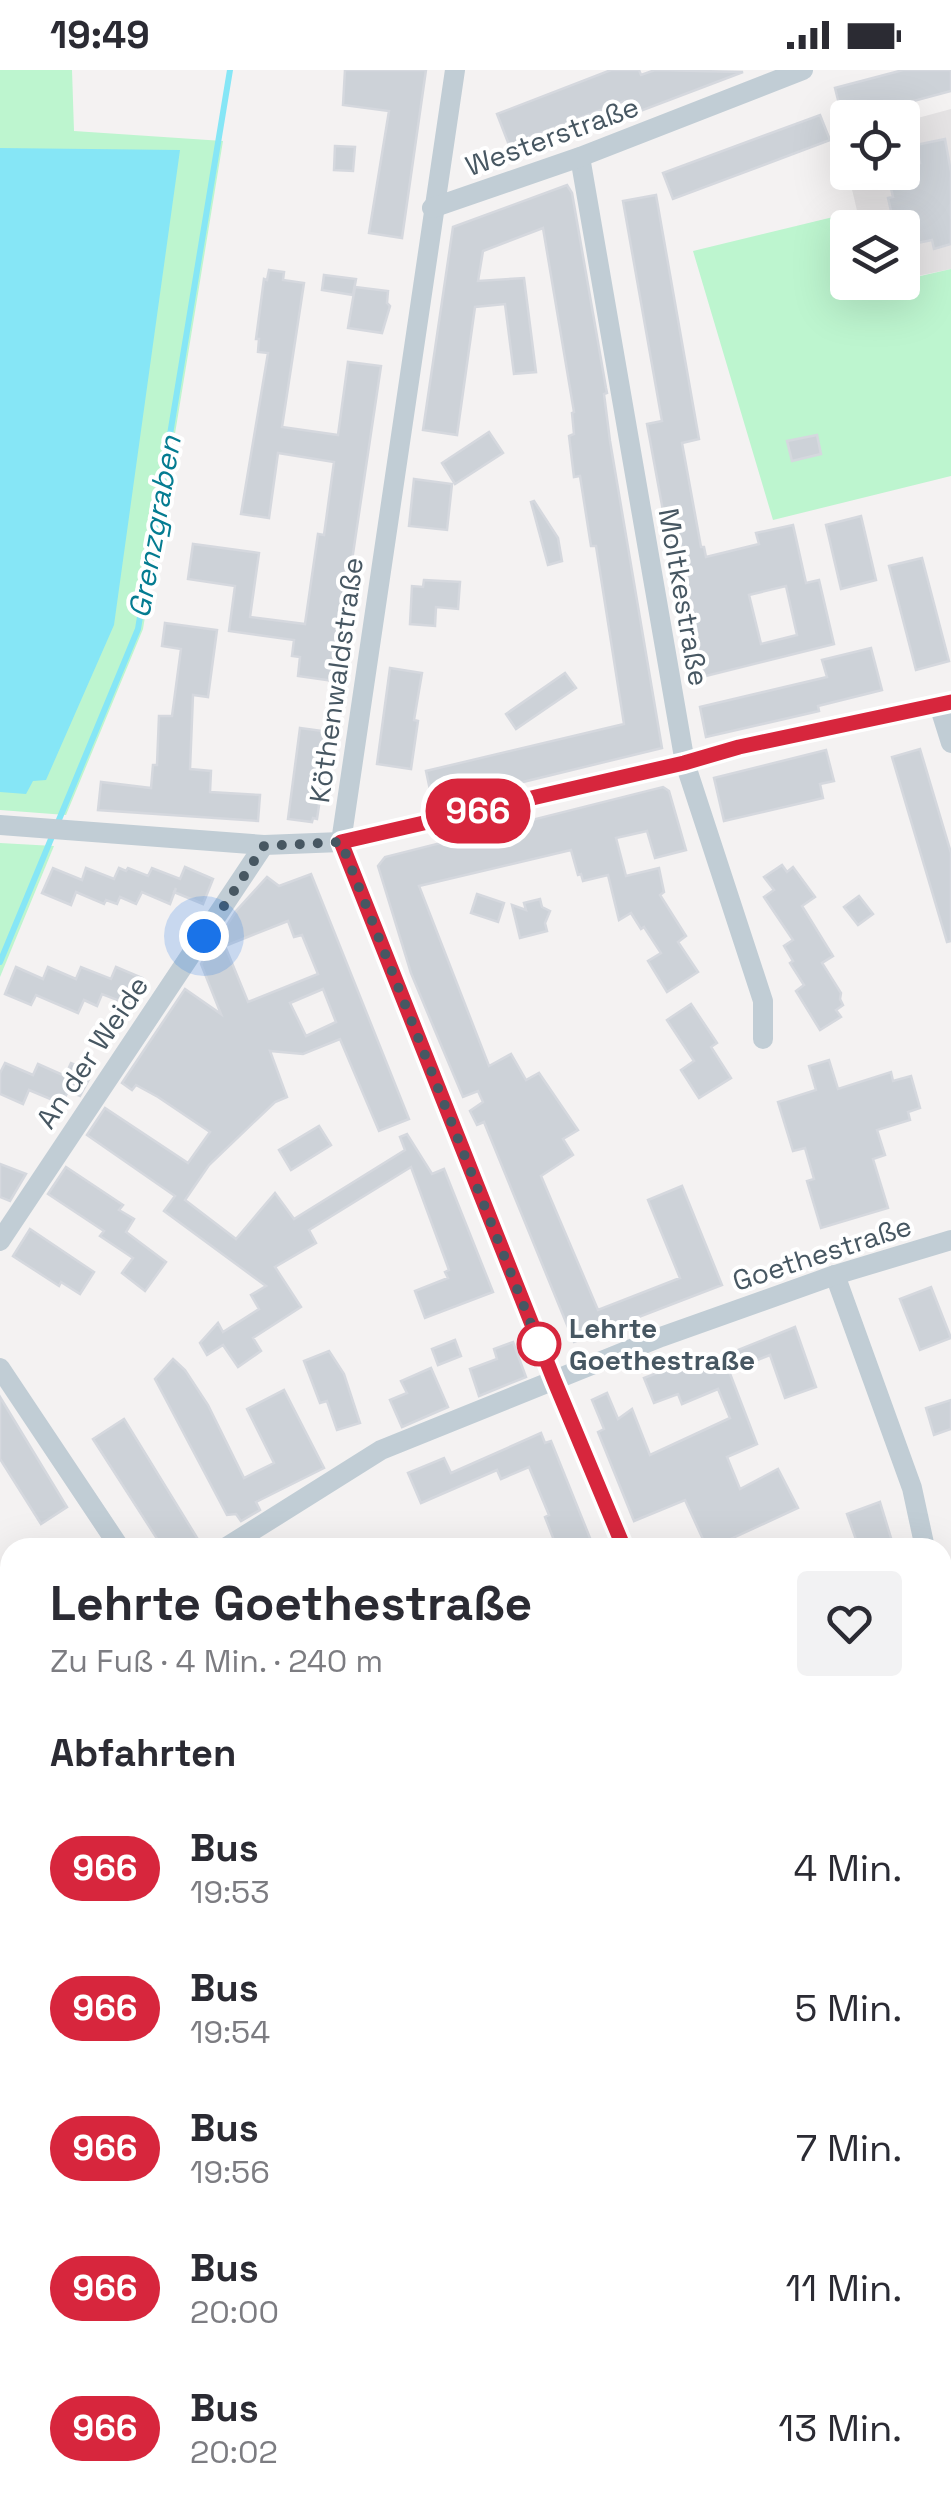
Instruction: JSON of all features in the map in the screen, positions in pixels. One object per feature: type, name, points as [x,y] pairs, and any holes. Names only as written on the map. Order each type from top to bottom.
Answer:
[{"type":"street","name":"Köthenwaldstraße","points":[[455,70],[341,842],[620,1538]]},
{"type":"street","name":"Westerstraße","points":[[432,208],[580,157],[803,70]]},
{"type":"street","name":"Moltkestraße","points":[[580,157],[684,763],[763,1002],[763,1038]]},
{"type":"street","points":[[0,825],[264,846],[341,842],[739,747],[945,703],[951,744]]},
{"type":"street","name":"An der Weide","points":[[0,1240],[264,846]]},
{"type":"street","name":"Goethestraße","points":[[240,1538],[381,1450],[661,1337],[835,1275],[951,1240]]},
{"type":"street","points":[[835,1275],[912,1488],[923,1538]]},
{"type":"street","points":[[0,1368],[7,1395],[113,1538]]},
{"type":"shaded area","points":[[951,109],[951,269],[920,275],[920,210],[857,210],[852,190],[920,190],[920,117]]},
{"type":"green space","points":[[0,70],[72,70],[74,131],[223,141],[143,629],[66,815],[0,810]]},
{"type":"green space","points":[[830,218],[830,300],[920,300],[920,276],[951,269],[951,476],[773,520],[693,251]]},
{"type":"green space","points":[[0,843],[54,846],[0,977]]},
{"type":"water","points":[[0,148],[180,150],[114,625],[46,780],[33,781],[26,794],[0,792]]},
{"type":"building","points":[[345,70],[426,70],[402,238],[369,233],[389,111],[343,105]]},
{"type":"building","points":[[611,70],[639,70],[641,75],[655,70],[743,72],[630,115],[624,101],[509,145],[497,114]]},
{"type":"building","points":[[903,70],[951,70],[951,91],[917,100],[838,100],[835,88]]},
{"type":"building","points":[[820,115],[830,140],[673,199],[663,173]]},
{"type":"building","points":[[945,139],[951,172],[951,244],[934,249],[932,240],[920,242],[920,210],[891,210],[888,198],[893,197],[891,190],[920,190],[920,144]]},
{"type":"building","points":[[335,146],[355,147],[353,171],[334,170]]},
{"type":"building","points":[[567,185],[572,193],[607,393],[604,394],[610,441],[662,748],[433,804],[426,771],[624,724],[596,546],[591,546],[580,476],[574,477],[569,436],[574,434],[574,412],[543,228],[483,251],[478,281],[524,278],[536,372],[514,374],[505,304],[475,307],[457,435],[423,430],[453,227]]},
{"type":"building","points":[[656,195],[699,439],[682,443],[701,547],[706,557],[759,544],[756,533],[793,525],[806,583],[819,580],[834,644],[694,679],[647,424],[662,421],[623,201]],"holes":[[[786,586],[797,635],[761,644],[749,595]]]},
{"type":"building","points":[[269,270],[284,272],[283,280],[304,283],[282,427],[338,435],[348,362],[381,366],[334,681],[298,676],[300,657],[292,656],[294,640],[229,631],[235,586],[188,579],[193,544],[259,553],[250,617],[305,624],[318,534],[324,535],[334,462],[278,453],[269,518],[241,514],[268,353],[258,352],[256,339],[264,279],[267,280]]},
{"type":"building","points":[[324,275],[356,279],[353,295],[322,290]]},
{"type":"building","points":[[355,287],[388,291],[390,306],[382,333],[348,328]]},
{"type":"building","points":[[489,432],[503,453],[455,484],[442,463]]},
{"type":"building","points":[[817,435],[821,454],[792,461],[787,441]]},
{"type":"building","points":[[414,479],[452,484],[447,530],[409,526]]},
{"type":"building","points":[[531,502],[558,538],[562,561],[548,565]]},
{"type":"building","points":[[861,516],[876,580],[841,589],[826,525]]},
{"type":"building","points":[[922,558],[949,661],[916,670],[889,566]]},
{"type":"building","points":[[424,580],[460,582],[458,609],[436,607],[435,626],[410,624],[412,586],[423,587]]},
{"type":"building","points":[[165,623],[217,630],[208,697],[193,695],[190,769],[211,771],[210,792],[260,795],[258,821],[98,810],[101,782],[151,788],[153,765],[157,765],[159,716],[172,716],[181,649],[162,646]]},
{"type":"building","points":[[871,648],[882,690],[818,706],[819,711],[706,737],[700,707],[827,677],[822,660]]},
{"type":"building","points":[[390,668],[422,673],[411,769],[377,764]]},
{"type":"building","points":[[565,673],[576,688],[516,729],[506,714]]},
{"type":"building","points":[[300,728],[330,732],[317,819],[312,822],[288,819]]},
{"type":"building","points":[[920,749],[951,853],[951,941],[947,942],[892,757]]},
{"type":"building","points":[[826,750],[834,781],[820,784],[823,798],[724,821],[714,778]]},
{"type":"building","points":[[663,787],[669,791],[686,850],[655,858],[647,831],[616,838],[626,876],[659,868],[664,892],[660,895],[686,936],[678,942],[698,972],[667,992],[648,961],[661,953],[644,927],[641,929],[631,913],[619,920],[608,875],[583,881],[571,850],[419,886],[489,1066],[511,1054],[526,1080],[539,1073],[578,1130],[563,1139],[573,1155],[541,1176],[598,1310],[680,1278],[648,1200],[682,1186],[722,1285],[574,1342],[484,1122],[477,1125],[470,1111],[483,1102],[478,1091],[463,1097],[411,973],[378,866],[385,857]]},
{"type":"building","points":[[782,865],[787,872],[793,867],[815,897],[802,906],[833,956],[822,963],[841,993],[843,1005],[836,1010],[841,1017],[820,1030],[796,991],[804,985],[784,946],[793,940],[764,897],[774,890],[764,877]]},
{"type":"building","points":[[185,867],[213,879],[203,904],[174,892],[170,904],[142,892],[136,904],[120,897],[117,904],[106,900],[104,904],[76,892],[71,905],[42,893],[53,868],[82,880],[86,868],[114,879],[119,868],[148,876],[152,868],[180,879]]},
{"type":"building","points":[[311,874],[409,1119],[379,1131],[340,1039],[303,1054],[270,1051],[287,1097],[275,1102],[209,1165],[185,1200],[236,1239],[275,1193],[294,1219],[405,1150],[400,1137],[407,1134],[432,1174],[444,1169],[493,1292],[425,1318],[415,1291],[448,1278],[445,1272],[449,1270],[411,1167],[309,1230],[316,1243],[275,1267],[301,1307],[253,1338],[261,1351],[238,1367],[223,1345],[207,1355],[200,1343],[218,1323],[223,1332],[259,1309],[251,1295],[266,1286],[164,1211],[175,1196],[87,1135],[105,1108],[188,1163],[210,1132],[158,1097],[136,1085],[132,1090],[122,1083],[185,989],[221,1014],[201,964],[208,953],[222,948],[218,939],[236,911],[267,877],[279,886]],"holes":[[[288,921],[294,937],[302,935],[318,974],[248,1002],[225,946]],[[323,989],[336,1022],[306,1036],[290,1003]]]},
{"type":"building","points":[[477,894],[504,903],[498,922],[471,913]]},
{"type":"building","points":[[859,896],[873,914],[858,925],[844,907]]},
{"type":"building","points":[[540,899],[542,907],[550,911],[545,923],[547,931],[520,938],[512,905],[526,910],[524,903]]},
{"type":"building","points":[[16,967],[43,979],[48,967],[76,979],[81,967],[111,979],[116,967],[142,978],[130,1005],[102,994],[97,1006],[84,1000],[78,1013],[36,995],[31,1005],[5,994]]},
{"type":"building","points":[[691,1004],[717,1043],[711,1047],[731,1078],[699,1098],[681,1070],[694,1061],[667,1020]]},
{"type":"building","points":[[829,1060],[838,1089],[891,1072],[893,1081],[911,1076],[920,1108],[908,1112],[910,1120],[877,1130],[885,1155],[873,1159],[888,1208],[821,1228],[807,1181],[814,1179],[805,1148],[793,1151],[778,1102],[816,1090],[809,1066]]},
{"type":"building","points":[[5,1063],[33,1075],[38,1064],[65,1076],[71,1063],[93,1072],[80,1096],[68,1091],[62,1104],[29,1090],[23,1104],[0,1094],[0,1073]]},
{"type":"building","points":[[319,1126],[331,1145],[291,1170],[279,1150]]},
{"type":"building","points":[[0,1164],[26,1174],[10,1201],[0,1197]]},
{"type":"building","points":[[66,1167],[123,1205],[119,1210],[134,1219],[126,1232],[166,1262],[145,1291],[122,1273],[133,1258],[100,1236],[104,1231],[48,1194]]},
{"type":"building","points":[[30,1229],[94,1272],[80,1294],[61,1282],[59,1286],[13,1256]]},
{"type":"building","points":[[931,1287],[951,1338],[920,1350],[900,1299]]},
{"type":"building","points":[[795,1327],[816,1387],[785,1398],[770,1355],[729,1371],[757,1444],[727,1457],[740,1489],[778,1469],[798,1508],[733,1538],[702,1538],[685,1500],[634,1521],[598,1432],[604,1429],[592,1400],[607,1393],[618,1419],[632,1409],[650,1455],[730,1418],[718,1389],[682,1404],[678,1394],[654,1403],[644,1378],[688,1361],[691,1369]]},
{"type":"building","points":[[455,1340],[461,1356],[438,1365],[432,1349]]},
{"type":"building","points":[[513,1342],[526,1377],[479,1396],[470,1369],[497,1359],[494,1349]]},
{"type":"building","points":[[329,1351],[344,1374],[360,1423],[337,1430],[327,1401],[320,1403],[304,1361]]},
{"type":"building","points":[[173,1359],[208,1405],[244,1478],[274,1463],[247,1409],[284,1390],[324,1468],[256,1502],[260,1510],[241,1521],[236,1514],[227,1515],[155,1379]]},
{"type":"building","points":[[431,1368],[448,1407],[402,1427],[390,1400],[407,1393],[401,1381]]},
{"type":"building","points":[[0,1397],[67,1507],[41,1524],[0,1459]]},
{"type":"building","points":[[951,1400],[951,1429],[934,1435],[926,1408]]},
{"type":"building","points":[[124,1419],[197,1538],[157,1538],[93,1439]]},
{"type":"building","points":[[541,1433],[545,1443],[551,1441],[590,1538],[553,1538],[545,1517],[549,1515],[529,1467],[501,1479],[497,1470],[421,1503],[408,1473],[444,1458],[451,1473]]},
{"type":"building","points":[[880,1502],[891,1538],[855,1538],[847,1514]]},
{"type":"waterway","name":"Grenzgraben","points":[[0,962],[138,629],[230,70]]},
{"type":"bus line","name":"966","points":[[620,1538],[341,842],[739,747],[951,702]]},
{"type":"place","name":"Lehrte Goethestraße","points":[[539,1344]]},
{"type":"route","points":[[204,936],[264,846],[341,842],[540,1347],[539,1344]]}]
